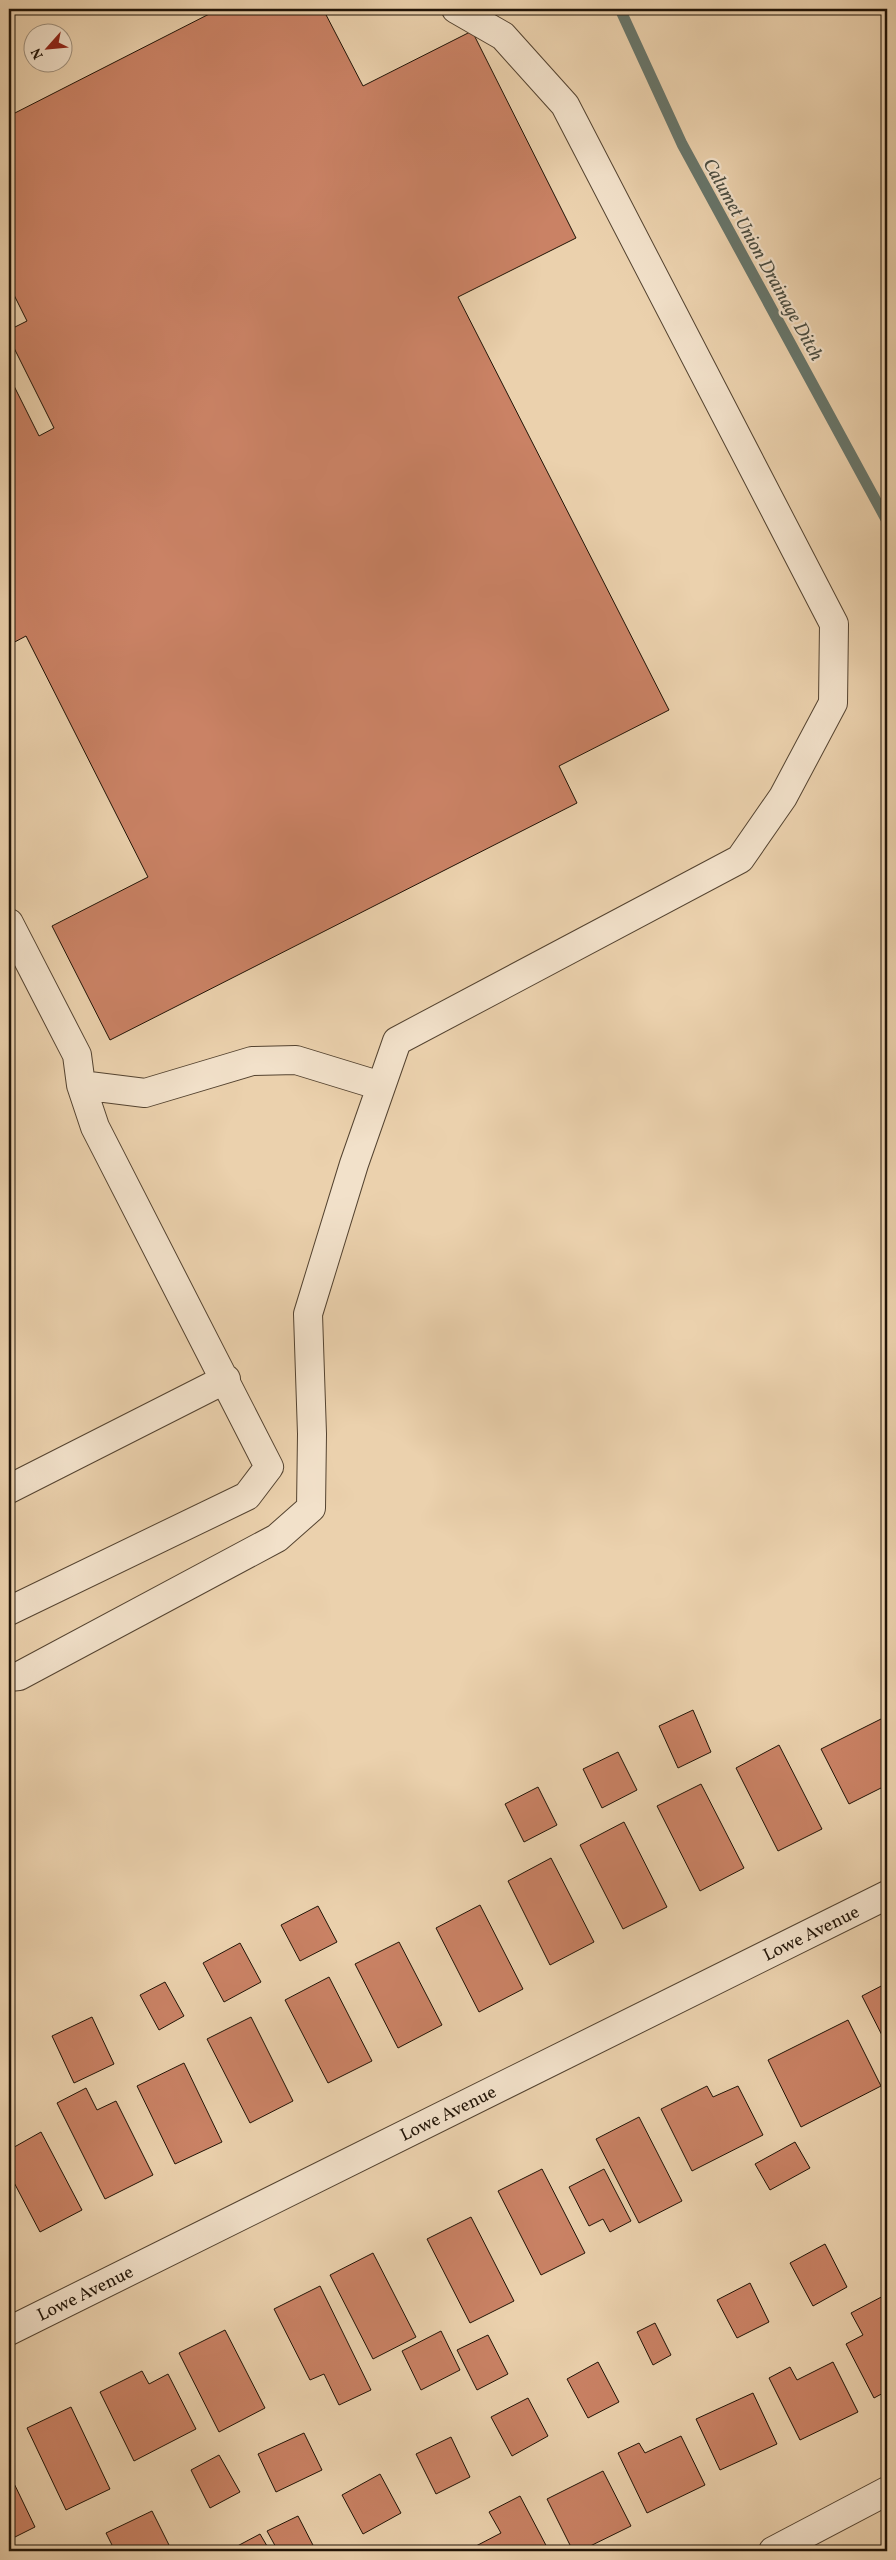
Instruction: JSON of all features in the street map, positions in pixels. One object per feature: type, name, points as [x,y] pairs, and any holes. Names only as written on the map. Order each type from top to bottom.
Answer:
[{"type":"street","points":[[9,1677],[19,1676],[277,1538],[311,1508],[312,1434],[308,1314],[354,1164],[396,1041],[740,860],[783,797],[833,703],[834,624],[565,105],[503,36],[456,9]]},
{"type":"street","points":[[9,923],[77,1055],[81,1085],[95,1127],[226,1379],[269,1468],[247,1496],[9,1612]]},
{"type":"street","points":[[81,1085],[145,1093],[252,1061],[296,1060],[381,1086]]},
{"type":"street","points":[[9,1489],[226,1379]]},
{"type":"street","name":"Lowe Avenue","points":[[9,2331],[887,1895]]},
{"type":"street","points":[[773,2551],[887,2491]]},
{"type":"building","points":[[219,9],[323,9],[363,86],[472,31],[576,238],[458,297],[669,710],[559,766],[577,803],[110,1040],[52,926],[148,877],[26,636],[9,645],[9,376],[39,436],[54,428],[9,338],[9,330],[27,321],[9,285],[9,116]]},
{"type":"building","points":[[693,1710],[711,1752],[678,1768],[659,1726]]},
{"type":"building","points":[[887,1716],[887,1785],[849,1804],[821,1749]]},
{"type":"building","points":[[779,1745],[822,1829],[778,1851],[736,1768]]},
{"type":"building","points":[[618,1752],[637,1790],[602,1808],[583,1769]]},
{"type":"building","points":[[701,1784],[744,1868],[700,1891],[657,1806]]},
{"type":"building","points":[[538,1787],[557,1825],[524,1842],[505,1804]]},
{"type":"building","points":[[624,1822],[667,1907],[623,1929],[580,1845]]},
{"type":"building","points":[[551,1858],[594,1942],[550,1965],[508,1881]]},
{"type":"building","points":[[480,1905],[523,1989],[479,2012],[436,1928]]},
{"type":"building","points":[[318,1906],[337,1942],[300,1961],[281,1925]]},
{"type":"building","points":[[399,1942],[442,2025],[398,2048],[355,1964]]},
{"type":"building","points":[[240,1943],[261,1982],[224,2002],[203,1963]]},
{"type":"building","points":[[329,1977],[372,2061],[328,2083],[285,2000]]},
{"type":"building","points":[[165,1982],[184,2016],[159,2030],[140,1995]]},
{"type":"building","points":[[887,1983],[887,2045],[862,1996]]},
{"type":"building","points":[[92,2017],[114,2064],[74,2083],[52,2036]]},
{"type":"building","points":[[251,2017],[293,2101],[250,2123],[207,2039]]},
{"type":"building","points":[[848,2020],[881,2086],[801,2127],[768,2060]]},
{"type":"building","points":[[184,2063],[222,2142],[175,2164],[137,2086]]},
{"type":"building","points":[[707,2086],[713,2097],[738,2086],[763,2135],[692,2171],[661,2109]]},
{"type":"building","points":[[86,2088],[97,2110],[116,2101],[153,2175],[105,2199],[57,2103]]},
{"type":"building","points":[[639,2117],[682,2201],[639,2223],[596,2139]]},
{"type":"building","points":[[41,2132],[82,2210],[40,2232],[9,2173],[9,2150]]},
{"type":"building","points":[[795,2142],[810,2168],[770,2190],[755,2164]]},
{"type":"building","points":[[542,2169],[585,2253],[541,2275],[498,2191]]},
{"type":"building","points":[[604,2169],[631,2221],[610,2232],[603,2219],[589,2226],[569,2187]]},
{"type":"building","points":[[471,2217],[514,2301],[470,2323],[427,2239]]},
{"type":"building","points":[[825,2244],[847,2287],[813,2306],[790,2263]]},
{"type":"building","points":[[373,2253],[416,2337],[373,2359],[330,2275]]},
{"type":"building","points":[[750,2283],[769,2322],[737,2338],[717,2300]]},
{"type":"building","points":[[320,2286],[371,2390],[339,2405],[324,2374],[310,2380],[274,2309]]},
{"type":"building","points":[[887,2294],[887,2391],[874,2398],[846,2344],[863,2335],[851,2313]]},
{"type":"building","points":[[655,2323],[671,2355],[653,2365],[637,2332]]},
{"type":"building","points":[[225,2330],[265,2408],[219,2432],[179,2353]]},
{"type":"building","points":[[441,2331],[460,2370],[421,2390],[402,2351]]},
{"type":"building","points":[[488,2335],[508,2374],[477,2390],[457,2350]]},
{"type":"building","points":[[598,2362],[619,2402],[588,2418],[567,2379]]},
{"type":"building","points":[[833,2362],[858,2412],[800,2440],[769,2378],[790,2367],[797,2380]]},
{"type":"building","points":[[142,2371],[149,2384],[168,2374],[196,2429],[134,2461],[100,2392]]},
{"type":"building","points":[[753,2393],[777,2444],[720,2470],[696,2419]]},
{"type":"building","points":[[528,2398],[548,2436],[512,2456],[491,2417]]},
{"type":"building","points":[[71,2407],[110,2489],[66,2510],[27,2428]]},
{"type":"building","points":[[304,2433],[322,2470],[276,2492],[258,2454]]},
{"type":"building","points":[[681,2436],[705,2485],[647,2513],[618,2453],[639,2443],[645,2453]]},
{"type":"building","points":[[451,2437],[470,2477],[436,2494],[416,2454]]},
{"type":"building","points":[[219,2455],[240,2492],[210,2508],[191,2470]]},
{"type":"building","points":[[603,2471],[631,2526],[580,2551],[573,2551],[547,2499]]},
{"type":"building","points":[[9,2473],[35,2527],[9,2540]]},
{"type":"building","points":[[380,2474],[401,2513],[363,2534],[342,2495]]},
{"type":"building","points":[[520,2496],[549,2551],[479,2551],[476,2546],[501,2533],[489,2512]]},
{"type":"building","points":[[152,2511],[172,2551],[115,2551],[106,2533]]},
{"type":"building","points":[[298,2516],[316,2551],[278,2551],[267,2531]]},
{"type":"building","points":[[260,2534],[270,2551],[228,2551]]},
{"type":"waterway","name":"Calumet Union Drainage Ditch","points":[[620,9],[682,144],[887,521]]}]
